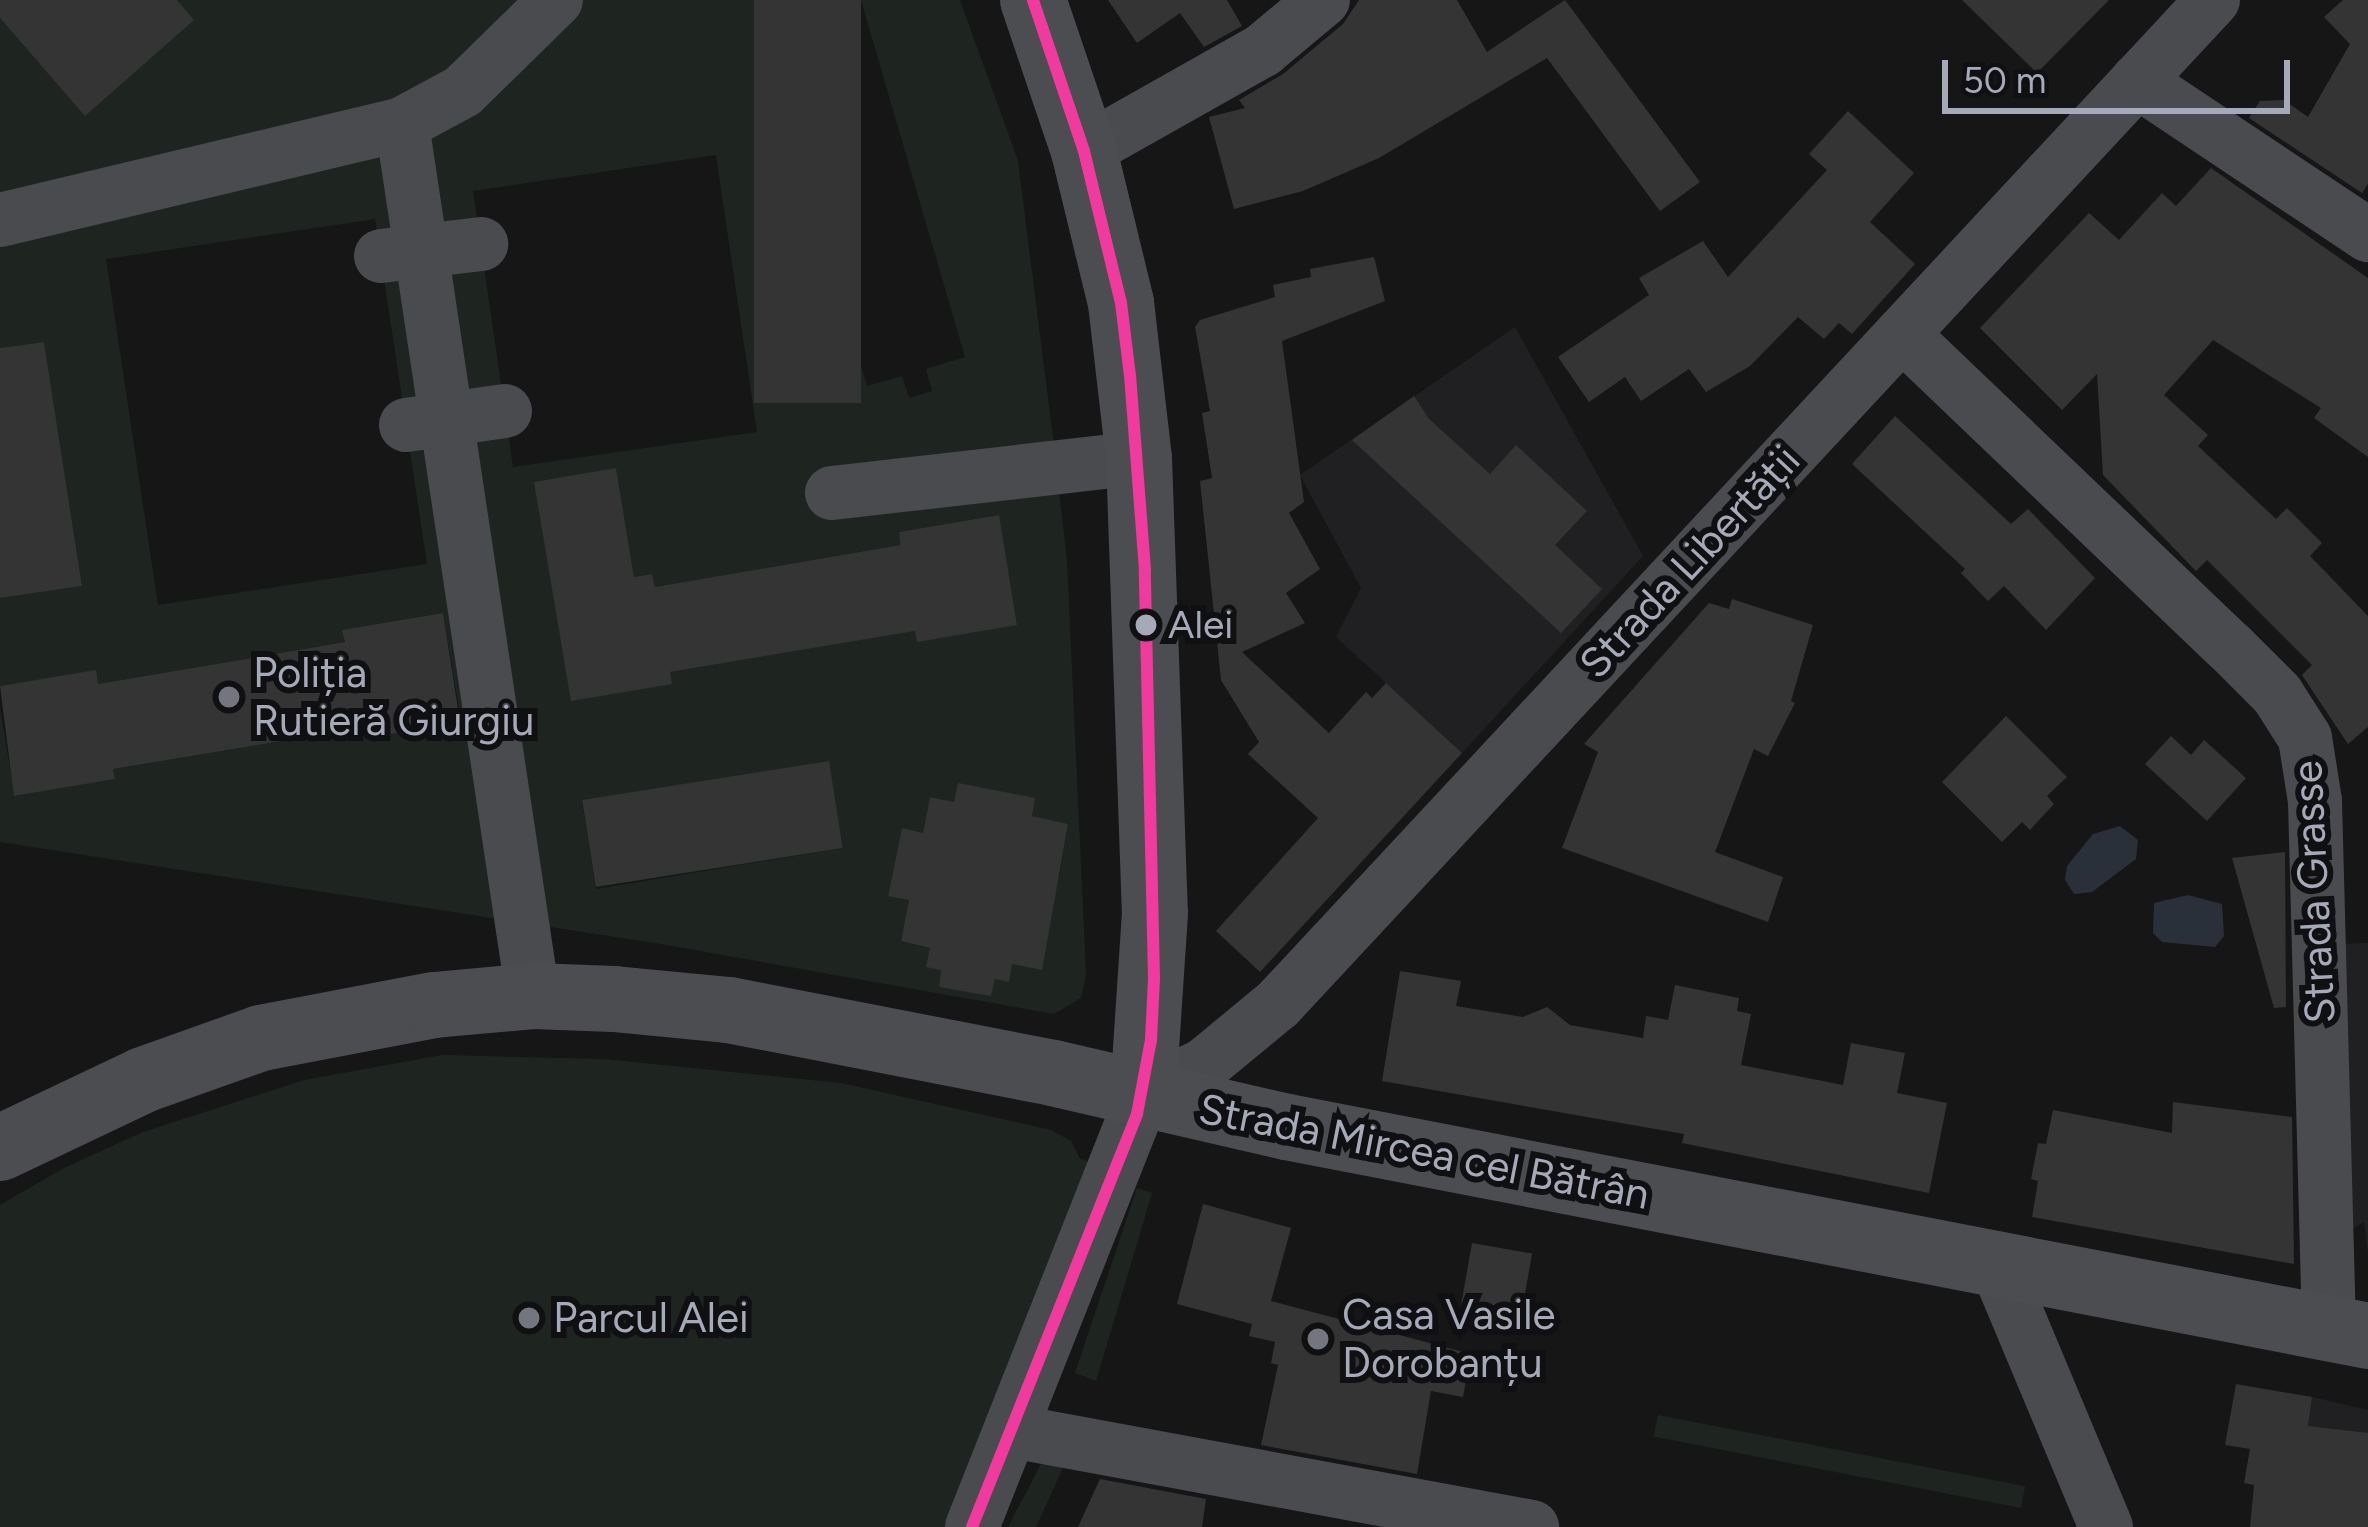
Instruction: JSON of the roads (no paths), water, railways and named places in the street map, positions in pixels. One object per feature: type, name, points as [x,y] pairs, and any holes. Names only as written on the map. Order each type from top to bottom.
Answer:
[{"type":"main road","points":[[1033,0],[1084,151],[1121,303],[1139,458],[1155,913],[1143,1095]]},
{"type":"main road","name":"Strada Mircea cel Bătrân","points":[[0,1148],[143,1080],[261,1038],[434,1005],[533,996],[729,1010],[2349,1332]]},
{"type":"street","points":[[0,220],[402,124],[463,91],[556,0]]},
{"type":"street","points":[[1084,151],[1263,50],[1323,0]]},
{"type":"street","name":"Strada Libertății","points":[[1143,1095],[1204,1065],[1278,1004],[2212,0]]},
{"type":"street","points":[[2137,81],[2368,235]]},
{"type":"street","points":[[402,124],[400,254],[426,422],[533,996]]},
{"type":"street","points":[[400,254],[481,244]]},
{"type":"street","name":"Strada Grasse","points":[[1902,334],[2230,646],[2277,694],[2305,738],[2315,802],[2349,1332]]},
{"type":"street","points":[[426,422],[505,411]]},
{"type":"street","points":[[832,493],[1139,458]]},
{"type":"street","points":[[972,1527],[1143,1095]]},
{"type":"street","points":[[1996,1264],[2106,1527]]},
{"type":"street","points":[[1012,1431],[1532,1527]]},
{"type":"place","name":"Alei","points":[[1146,625]]},
{"type":"place","name":"Poliția Rutieră Giurgiu","points":[[229,697]]},
{"type":"place","name":"Parcul Alei","points":[[529,1318]]},
{"type":"place","name":"Casa Vasile Dorobanțu","points":[[1318,1339]]}]
